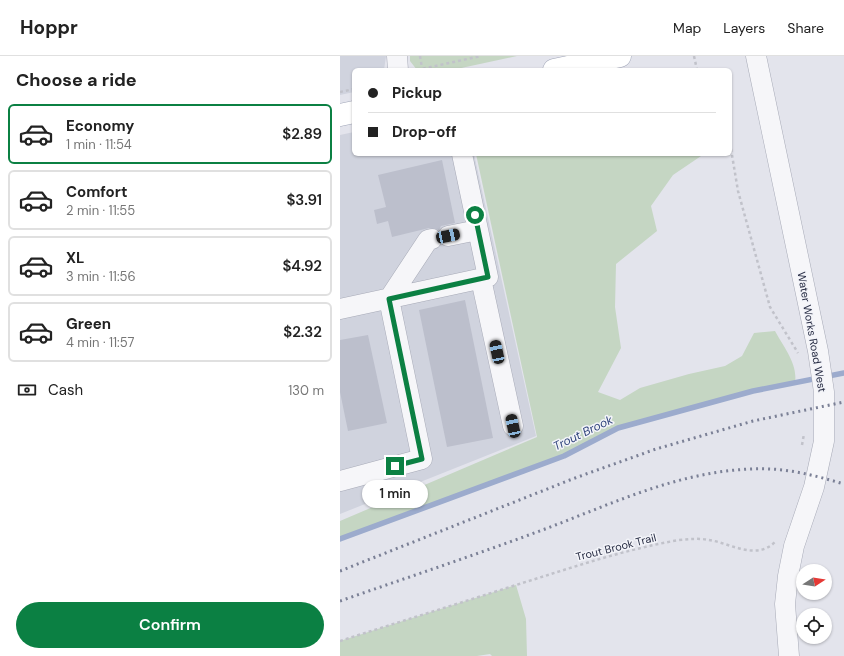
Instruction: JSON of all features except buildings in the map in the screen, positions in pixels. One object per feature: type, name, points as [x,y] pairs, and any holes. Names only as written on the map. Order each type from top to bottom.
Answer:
[{"type":"main road","points":[[563,68],[620,56]]},
{"type":"main road","points":[[340,115],[352,112]]},
{"type":"street","points":[[397,56],[398,68]]},
{"type":"street","name":"Water Works Road West","points":[[756,56],[818,351],[824,392],[824,441],[814,487],[794,546],[788,576],[785,604],[788,656]]},
{"type":"street","points":[[340,309],[488,277],[462,156]]},
{"type":"street","points":[[340,481],[422,459],[389,299],[428,240],[478,230]]},
{"type":"street","points":[[481,279],[513,426]]},
{"type":"path","points":[[420,56],[422,68],[480,56]]},
{"type":"path","points":[[694,56],[697,68]]},
{"type":"path","points":[[340,92],[352,89]]},
{"type":"path","points":[[732,155],[738,191],[770,307],[801,357]]},
{"type":"path","points":[[802,450],[804,430]]},
{"type":"path","name":"Trout Brook Trail","points":[[340,641],[609,555],[660,544],[699,538],[712,540],[730,547],[747,550],[763,549],[769,547],[778,535]]},
{"type":"shaded area","points":[[340,56],[386,56],[384,68],[352,68],[352,92],[340,95]]},
{"type":"shaded area","points":[[352,132],[352,156],[474,156],[536,436],[340,514],[340,135]]},
{"type":"green space","points":[[410,56],[517,56],[461,68],[415,68],[410,61]]},
{"type":"green space","points":[[476,156],[701,156],[673,175],[651,206],[657,231],[616,264],[615,307],[621,348],[598,392],[620,400],[640,388],[689,374],[725,366],[742,356],[754,333],[775,331],[792,362],[795,382],[618,428],[564,456],[340,540],[340,521],[537,437]]},
{"type":"green space","points":[[516,585],[526,619],[527,656],[492,656],[490,654],[477,656],[340,656],[340,641]]},
{"type":"waterway","name":"Trout Brook","points":[[340,539],[564,456],[618,428],[753,391],[844,373]]},
{"type":"railway","points":[[340,571],[575,478],[656,449],[753,421],[844,402]]},
{"type":"railway","points":[[340,601],[513,541],[622,499],[680,480],[739,470],[770,469],[798,472],[844,484]]},
{"type":"route","points":[[395,466],[422,459],[389,299],[488,277],[475,215]]}]
